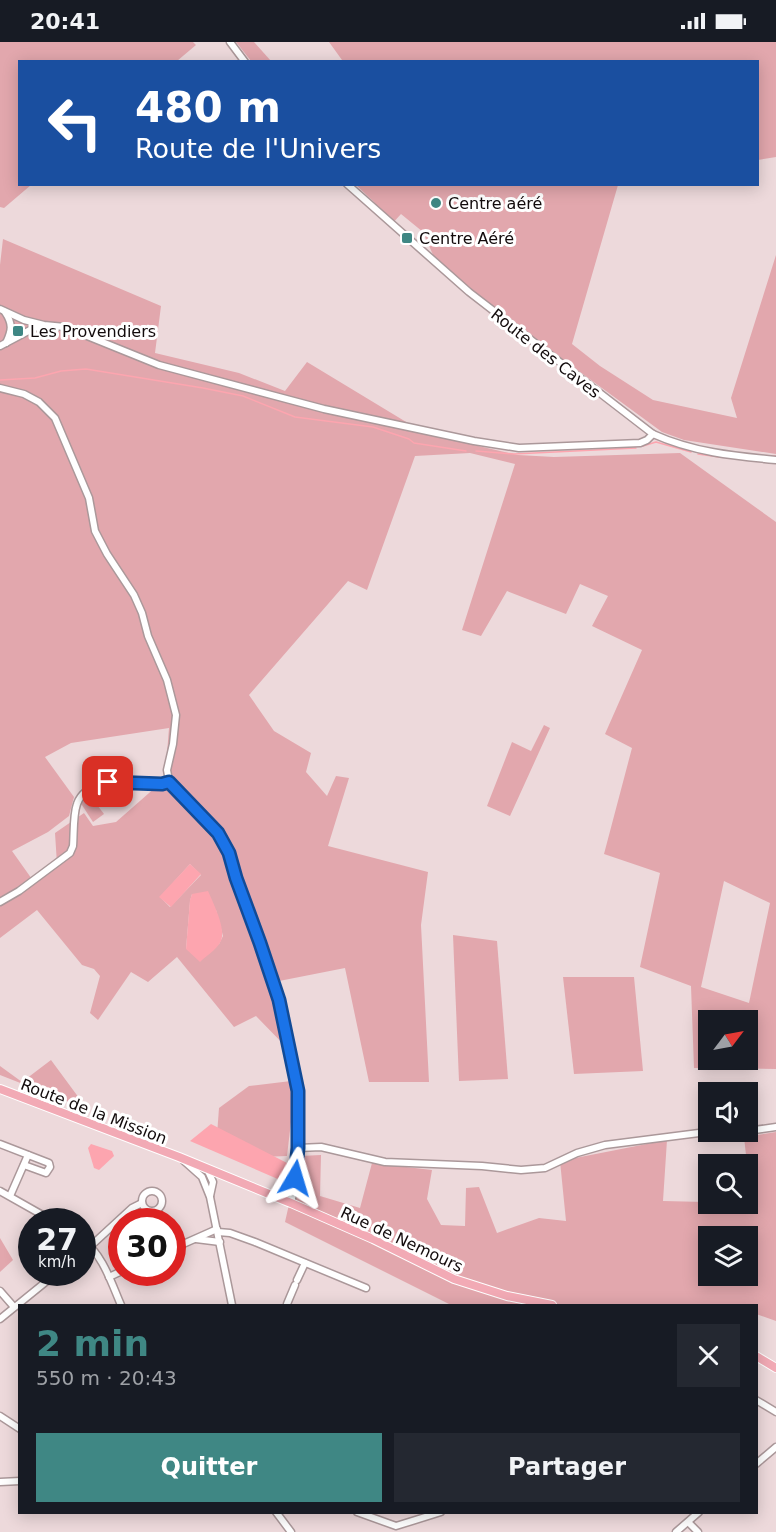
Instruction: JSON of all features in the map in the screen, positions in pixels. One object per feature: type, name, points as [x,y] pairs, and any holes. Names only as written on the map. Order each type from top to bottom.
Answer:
[{"type":"main road","name":"Route de la Mission","points":[[0,1089],[179,1157]]},
{"type":"main road","name":"Rue de Nemours","points":[[179,1157],[373,1239],[454,1279],[507,1296],[547,1304]]},
{"type":"main road","points":[[758,1357],[776,1368]]},
{"type":"street","points":[[230,42],[244,60]]},
{"type":"street","name":"Route des Caves","points":[[348,186],[469,292],[653,434],[669,442],[711,453],[776,460]]},
{"type":"street","points":[[2,310],[44,325],[65,327],[159,365],[324,409],[474,441],[519,448],[640,443],[653,434]]},
{"type":"street","points":[[2,310],[11,321],[12,331],[3,345]]},
{"type":"street","points":[[3,345],[44,325]]},
{"type":"street","points":[[0,388],[24,394],[39,402],[55,418],[89,498],[95,531],[106,554],[134,596],[167,680],[176,715],[167,770],[169,782],[218,833],[229,853],[279,1000],[292,1055],[298,1091],[298,1148],[291,1203]]},
{"type":"street","points":[[0,902],[19,891],[70,853],[73,846],[77,804],[87,791],[108,782],[162,784],[169,782]]},
{"type":"street","points":[[758,1129],[776,1126]]},
{"type":"street","points":[[298,1148],[321,1147],[385,1162],[521,1170],[545,1168],[577,1153],[604,1145],[698,1133]]},
{"type":"street","points":[[0,1144],[49,1163],[50,1167],[46,1173],[24,1165]]},
{"type":"street","points":[[10,1196],[28,1155]]},
{"type":"street","points":[[179,1157],[202,1177],[210,1197],[232,1304]]},
{"type":"street","points":[[202,1177],[207,1169]]},
{"type":"street","points":[[207,1169],[213,1182]]},
{"type":"street","points":[[210,1197],[213,1182],[218,1177],[225,1176]]},
{"type":"street","points":[[0,1191],[31,1208]]},
{"type":"street","points":[[96,1242],[132,1208],[142,1203]]},
{"type":"street","points":[[186,1243],[218,1231],[231,1233],[366,1288]]},
{"type":"street","points":[[195,1239],[220,1242]]},
{"type":"street","points":[[96,1253],[108,1275]]},
{"type":"street","points":[[287,1304],[305,1263]]},
{"type":"street","points":[[0,1319],[40,1286]]},
{"type":"street","points":[[113,1286],[121,1304]]},
{"type":"street","points":[[0,1291],[14,1306]]},
{"type":"street","points":[[758,1401],[776,1412]]},
{"type":"street","points":[[0,1416],[18,1428]]},
{"type":"street","points":[[758,1462],[776,1447]]},
{"type":"street","points":[[0,1482],[18,1481]]},
{"type":"street","points":[[278,1514],[291,1532]]},
{"type":"street","points":[[363,1514],[396,1526],[435,1514]]},
{"type":"street","points":[[676,1532],[697,1514]]},
{"type":"street","points":[[688,1522],[698,1532]]},
{"type":"shaded area","points":[[0,42],[193,42],[196,45],[178,60],[18,60],[18,186],[30,186],[4,208],[0,207]]},
{"type":"shaded area","points":[[236,42],[254,42],[270,60],[250,60]]},
{"type":"shaded area","points":[[329,42],[776,42],[776,157],[759,160],[759,60],[342,60]]},
{"type":"shaded area","points":[[357,186],[618,186],[572,344],[600,366],[653,400],[737,418],[731,398],[776,255],[776,454],[684,440],[662,432],[494,309],[437,264],[423,232],[401,214],[391,225],[374,202]]},
{"type":"shaded area","points":[[3,239],[161,306],[155,353],[239,373],[285,391],[307,362],[426,434],[518,455],[554,457],[680,453],[776,522],[776,1069],[758,1069],[758,1010],[698,1010],[698,1068],[694,1068],[691,986],[640,967],[660,873],[604,854],[632,748],[605,734],[642,650],[592,626],[608,596],[580,584],[566,614],[507,591],[481,636],[462,630],[515,464],[470,453],[415,456],[367,590],[348,581],[249,695],[274,731],[311,753],[306,772],[327,796],[336,776],[349,778],[328,846],[428,872],[421,925],[429,1082],[369,1082],[345,968],[274,982],[290,1051],[256,1016],[234,1027],[177,957],[148,982],[131,972],[98,1020],[90,1013],[100,976],[94,969],[82,965],[37,910],[0,938],[0,265]],"holes":[[[169,728],[165,779],[116,822],[93,826],[84,813],[55,833],[57,864],[34,882],[12,851],[48,832],[69,816],[74,797],[45,757],[71,743]],[[190,864],[201,875],[170,907],[160,897]],[[724,881],[770,903],[749,1003],[701,987]],[[192,894],[216,910],[223,936],[219,944],[186,949]]]},
{"type":"shaded area","points":[[544,725],[550,728],[510,816],[487,806],[512,742],[531,751]]},
{"type":"shaded area","points":[[88,793],[104,814],[93,822],[80,802]]},
{"type":"shaded area","points":[[190,864],[201,874],[171,907],[159,897]]},
{"type":"shaded area","points":[[208,891],[220,920],[222,937],[216,947],[200,962],[186,949],[190,900],[192,894]]},
{"type":"shaded area","points":[[453,935],[497,941],[508,1079],[459,1081]]},
{"type":"shaded area","points":[[563,977],[634,977],[643,1071],[574,1074]]},
{"type":"shaded area","points":[[51,1060],[84,1108],[0,1075],[0,1066],[22,1082]]},
{"type":"shaded area","points":[[291,1081],[291,1122],[287,1156],[263,1157],[217,1135],[219,1108],[249,1086]]},
{"type":"shaded area","points":[[211,1124],[287,1163],[287,1178],[280,1180],[190,1141]]},
{"type":"shaded area","points":[[776,1132],[776,1321],[758,1315],[758,1304],[449,1304],[285,1222],[300,1156],[321,1155],[320,1196],[360,1208],[372,1163],[432,1170],[427,1199],[441,1225],[465,1226],[466,1188],[479,1187],[497,1233],[539,1218],[566,1221],[560,1161],[667,1140],[663,1201],[698,1202],[698,1214],[758,1214],[758,1154],[746,1154],[745,1142],[758,1142],[758,1135]]},
{"type":"shaded area","points":[[91,1144],[112,1151],[114,1156],[99,1170],[94,1168],[88,1148]]},
{"type":"shaded area","points":[[0,1238],[13,1260],[0,1272]]},
{"type":"waterway","points":[[0,380],[35,378],[61,371],[86,369],[243,396],[295,417],[373,427],[409,439],[414,443],[466,451]]},
{"type":"waterway","points":[[643,446],[656,442],[691,452]]},
{"type":"waterway","points":[[476,451],[514,454],[636,448]]},
{"type":"waterway","points":[[698,454],[719,457]]},
{"type":"waterway","points":[[764,456],[776,456]]},
{"type":"place","name":"Centre aéré","points":[[436,203]]},
{"type":"place","name":"Centre Aéré","points":[[407,238]]},
{"type":"place","name":"Les Provendiers","points":[[18,331]]},
{"type":"route","points":[[108,782],[162,784],[169,782],[218,833],[229,853],[279,1000],[297,1076],[299,1128],[295,1178]]}]
